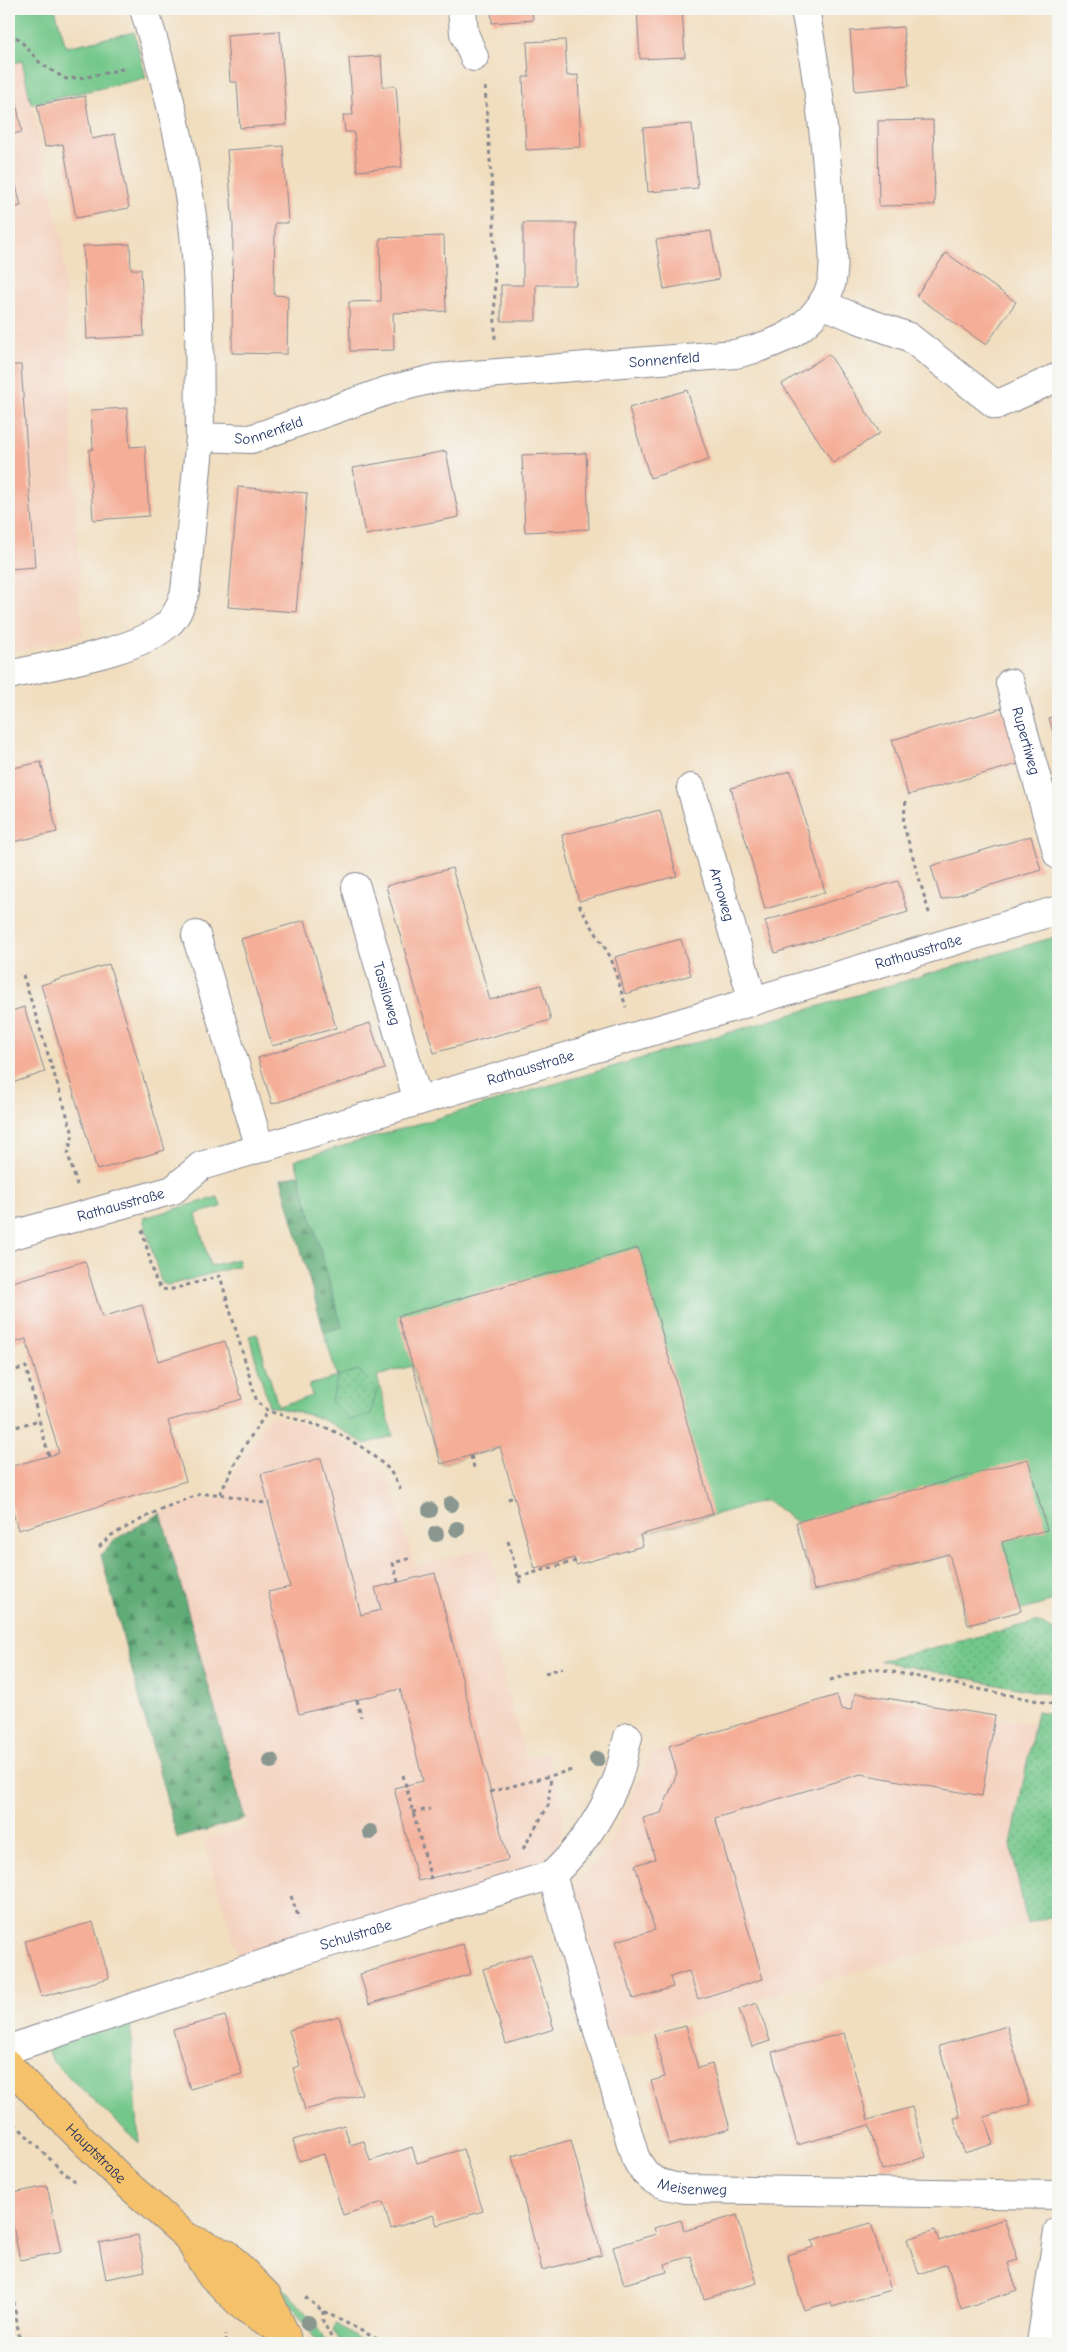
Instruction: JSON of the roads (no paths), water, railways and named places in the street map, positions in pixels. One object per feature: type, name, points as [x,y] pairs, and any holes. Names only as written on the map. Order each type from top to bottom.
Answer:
[{"type":"main road","name":"Hauptstraße","points":[[9,2065],[119,2176],[187,2237],[209,2272],[243,2307],[288,2338]]},
{"type":"street","points":[[9,675],[120,647],[157,632],[170,622],[180,608],[185,592],[200,437],[199,334],[193,226],[183,157],[161,62],[144,9]]},
{"type":"street","points":[[462,9],[464,33],[474,57]]},
{"type":"street","name":"Sonnenfeld","points":[[200,437],[251,439],[389,390],[437,378],[735,354],[766,347],[808,323],[828,293],[833,271],[829,174],[822,102],[805,9]]},
{"type":"street","points":[[822,304],[909,337],[996,405],[1058,377]]},
{"type":"street","name":"Rupertiweg","points":[[1010,684],[1058,855]]},
{"type":"street","name":"Arnoweg","points":[[691,788],[753,1001]]},
{"type":"street","name":"Tassiloweg","points":[[356,887],[418,1101]]},
{"type":"street","name":"Rathausstraße","points":[[9,1236],[173,1190],[200,1166],[1058,910]]},
{"type":"street","points":[[196,935],[260,1148]]},
{"type":"street","name":"Schulstraße","points":[[9,2049],[299,1952],[439,1911],[552,1875],[570,1858],[589,1834],[617,1781],[628,1736]]},
{"type":"street","name":"Meisenweg","points":[[552,1875],[635,2157],[643,2174],[660,2184],[686,2189],[1058,2195]]},
{"type":"street","points":[[1041,2343],[1058,2231]]}]
